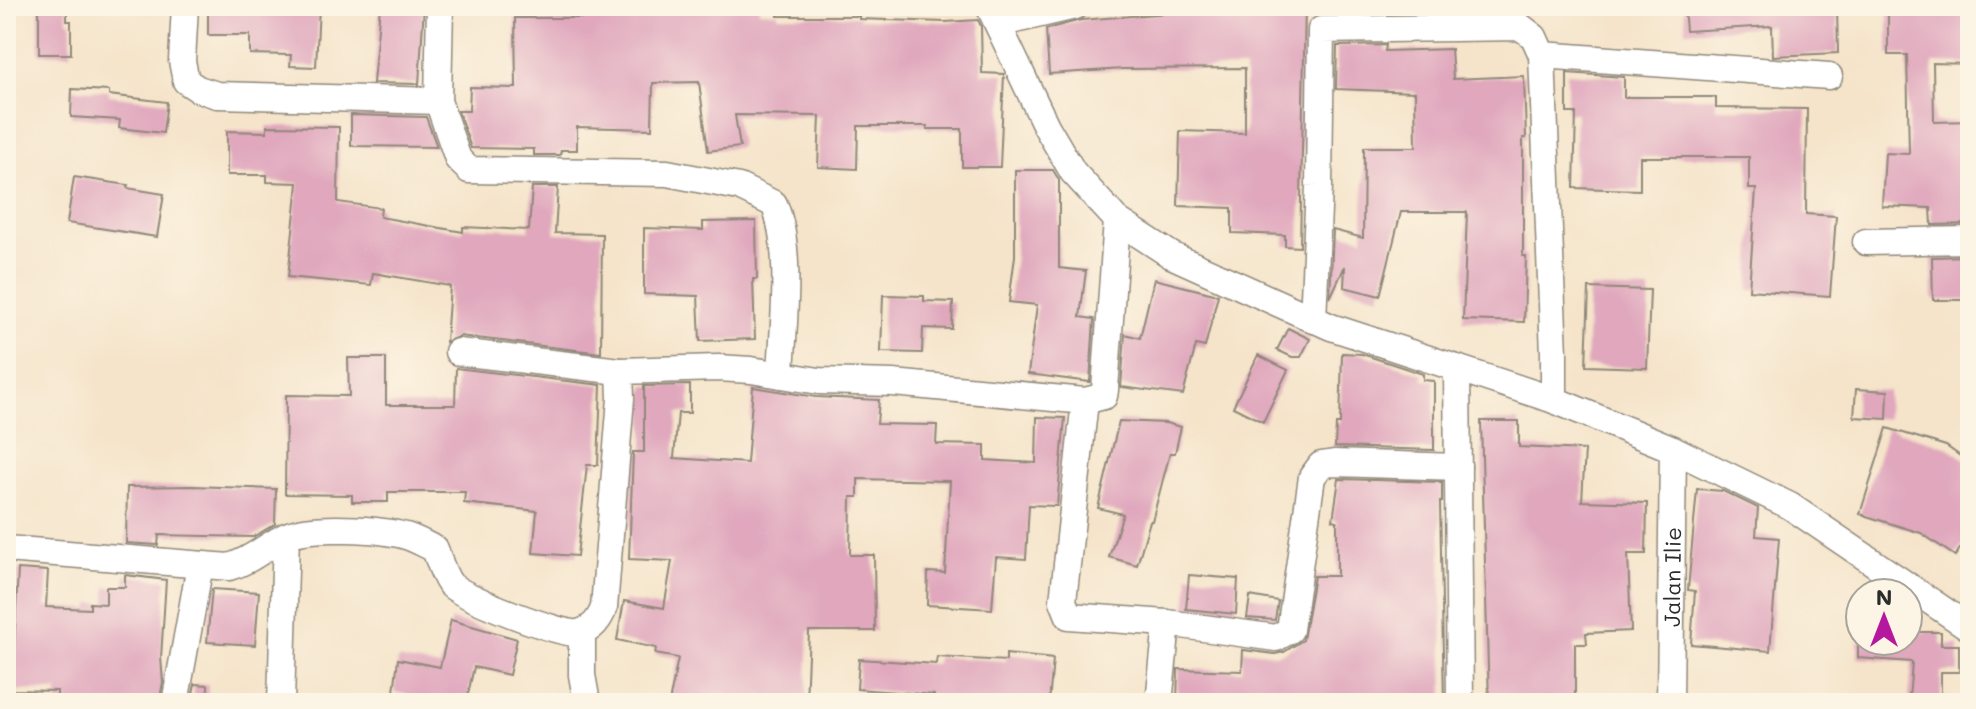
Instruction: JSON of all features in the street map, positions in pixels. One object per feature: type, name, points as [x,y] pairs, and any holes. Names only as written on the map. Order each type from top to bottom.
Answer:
[{"type":"street","points":[[185,6],[182,61],[186,81],[198,89],[217,95],[438,101]]},
{"type":"street","points":[[440,6],[438,101],[458,159],[469,170],[667,173],[739,187],[774,204],[782,221],[784,262],[781,375]]},
{"type":"street","points":[[1075,6],[994,15],[1046,126],[1073,172],[1117,220],[1171,255],[1313,320],[1554,400],[1673,449],[1790,506],[1970,628]]},
{"type":"street","points":[[1313,320],[1319,186],[1321,18],[1521,27],[1534,37],[1542,55],[1554,400]]},
{"type":"street","points":[[1542,55],[1829,76]]},
{"type":"street","points":[[458,352],[620,371],[718,368],[819,381],[893,383],[1085,401],[1099,399],[1104,396],[1105,390],[1117,220]]},
{"type":"street","points":[[1866,242],[1970,240]]},
{"type":"street","points":[[1457,368],[1460,703]]},
{"type":"street","points":[[6,549],[229,567],[303,529],[374,531],[407,536],[435,549],[451,585],[509,613],[568,634],[582,632],[597,623],[604,608],[621,398],[620,371]]},
{"type":"street","points":[[1085,401],[1063,601],[1069,616],[1167,623],[1276,638],[1290,630],[1312,477],[1321,465],[1458,467]]},
{"type":"street","name":"Jalan Ilie","points":[[1670,703],[1673,449]]},
{"type":"street","points":[[281,703],[286,536]]},
{"type":"street","points":[[175,703],[200,565]]},
{"type":"street","points":[[1159,703],[1167,623]]},
{"type":"street","points":[[582,632],[582,675],[587,703]]},
{"type":"building","points":[[39,6],[67,6],[67,21],[71,21],[71,54],[39,54]]},
{"type":"building","points":[[208,6],[319,6],[316,67],[290,66],[291,55],[250,54],[250,35],[208,35]]},
{"type":"building","points":[[380,6],[424,6],[419,84],[373,83]]},
{"type":"building","points":[[584,6],[656,6],[656,11],[706,9],[706,6],[759,6],[759,11],[778,12],[778,16],[859,16],[859,19],[945,22],[978,20],[981,26],[982,73],[1004,74],[1000,167],[962,167],[962,129],[858,126],[857,169],[818,167],[820,116],[735,115],[740,147],[708,151],[699,82],[653,83],[652,129],[577,127],[577,150],[561,150],[560,155],[534,155],[534,149],[471,148],[458,111],[469,111],[470,87],[516,88],[515,18],[584,18]]},
{"type":"building","points":[[1305,6],[1300,247],[1285,246],[1285,235],[1232,233],[1232,208],[1178,206],[1180,131],[1245,133],[1245,68],[1123,69],[1049,74],[1046,29],[1081,20],[1180,12],[1180,8]]},
{"type":"building","points":[[1684,6],[1837,6],[1838,53],[1773,56],[1772,26],[1686,31]]},
{"type":"building","points":[[1888,6],[1970,6],[1970,64],[1933,63],[1934,122],[1970,121],[1970,224],[1932,225],[1931,208],[1882,206],[1885,153],[1909,154],[1907,55],[1888,55]]},
{"type":"building","points":[[1386,45],[1385,51],[1451,49],[1453,79],[1524,76],[1524,322],[1463,320],[1467,212],[1401,212],[1380,296],[1344,287],[1345,266],[1330,298],[1333,230],[1363,238],[1364,147],[1416,147],[1415,92],[1336,89],[1337,46]]},
{"type":"building","points":[[1567,73],[1624,77],[1624,97],[1716,97],[1716,108],[1807,109],[1806,214],[1836,216],[1830,296],[1749,290],[1756,189],[1749,189],[1749,157],[1640,157],[1640,190],[1574,188],[1576,113],[1567,113]]},
{"type":"building","points":[[72,89],[109,91],[109,95],[167,102],[163,133],[119,128],[120,120],[71,117]]},
{"type":"building","points":[[351,115],[426,117],[437,147],[351,146]]},
{"type":"building","points":[[267,126],[339,127],[338,202],[381,208],[380,217],[463,232],[463,227],[529,230],[532,187],[558,187],[555,233],[602,234],[601,353],[460,336],[446,342],[450,286],[373,273],[371,285],[288,277],[298,183],[267,182],[267,175],[227,175],[227,131],[267,132]]},
{"type":"building","points":[[1015,170],[1053,170],[1059,180],[1059,268],[1086,271],[1080,317],[1094,319],[1090,382],[1028,374],[1037,305],[1009,302],[1015,256]]},
{"type":"building","points":[[74,177],[164,194],[157,237],[67,223]]},
{"type":"building","points":[[756,221],[757,279],[753,279],[755,339],[700,341],[698,296],[644,294],[644,228],[703,230],[703,222]]},
{"type":"building","points":[[1970,256],[1970,300],[1933,300],[1932,257]]},
{"type":"building","points":[[1154,279],[1218,295],[1205,347],[1196,345],[1183,395],[1121,387],[1125,334],[1140,338]]},
{"type":"building","points":[[1589,288],[1650,290],[1647,368],[1586,366]]},
{"type":"building","points":[[883,295],[924,296],[924,301],[953,302],[952,329],[923,328],[922,353],[881,352]]},
{"type":"building","points":[[1288,328],[1310,339],[1301,357],[1292,357],[1277,350]]},
{"type":"building","points":[[1342,353],[1362,354],[1423,374],[1423,380],[1434,381],[1434,450],[1335,447],[1336,424],[1340,424]]},
{"type":"building","points":[[1258,355],[1288,370],[1263,422],[1233,407]]},
{"type":"building","points":[[348,358],[386,358],[386,405],[455,405],[456,368],[601,385],[598,465],[587,465],[577,556],[533,553],[537,511],[464,503],[465,492],[388,492],[388,502],[352,502],[352,495],[285,494],[286,395],[349,396]]},
{"type":"building","points":[[690,385],[690,413],[678,413],[674,458],[747,463],[753,387],[816,397],[879,400],[877,424],[937,425],[936,444],[985,445],[985,460],[1036,463],[1037,417],[1065,418],[1057,506],[1029,505],[1026,559],[996,557],[992,609],[927,605],[928,572],[945,573],[950,481],[858,479],[858,497],[851,497],[850,555],[874,555],[875,631],[809,631],[806,703],[669,703],[678,658],[655,654],[656,648],[617,640],[624,601],[664,608],[672,561],[629,559],[633,452],[644,452],[644,386]]},
{"type":"building","points":[[1856,389],[1888,391],[1887,419],[1854,417]]},
{"type":"building","points":[[1119,421],[1166,423],[1181,427],[1175,453],[1170,453],[1137,565],[1109,557],[1123,514],[1098,508]]},
{"type":"building","points":[[1481,421],[1519,421],[1519,447],[1585,450],[1582,501],[1647,503],[1646,554],[1628,554],[1631,631],[1586,633],[1587,644],[1575,644],[1575,702],[1489,703]]},
{"type":"building","points":[[1887,428],[1946,446],[1970,463],[1970,534],[1955,556],[1921,533],[1860,514]]},
{"type":"building","points":[[1339,479],[1442,482],[1444,703],[1177,703],[1178,669],[1242,671],[1243,650],[1275,654],[1303,640],[1314,576],[1337,576],[1337,521],[1333,520]]},
{"type":"building","points":[[127,487],[276,489],[275,524],[253,537],[159,535],[158,545],[126,543]]},
{"type":"building","points":[[1697,489],[1723,491],[1758,508],[1756,536],[1779,538],[1770,651],[1691,644],[1695,591],[1688,590]]},
{"type":"building","points":[[18,569],[48,571],[46,607],[90,609],[90,603],[106,604],[106,587],[125,587],[125,575],[166,580],[161,658],[163,682],[159,703],[57,703],[57,691],[12,690]]},
{"type":"building","points":[[1189,575],[1238,579],[1236,614],[1186,609]]},
{"type":"building","points":[[212,589],[259,592],[255,645],[207,642]]},
{"type":"building","points":[[1250,596],[1278,601],[1275,620],[1247,618]]},
{"type":"building","points":[[451,620],[517,639],[509,675],[474,667],[466,703],[446,703],[394,692],[398,659],[440,667]]},
{"type":"building","points":[[1924,632],[1941,632],[1941,645],[1959,645],[1959,672],[1941,672],[1941,700],[1909,700],[1912,662],[1858,658],[1924,657]]},
{"type":"building","points":[[1006,654],[1053,659],[1049,703],[934,703],[934,695],[857,689],[859,659],[936,664],[937,657],[1006,661]]},
{"type":"building","points":[[195,684],[208,685],[207,703],[191,703]]}]
